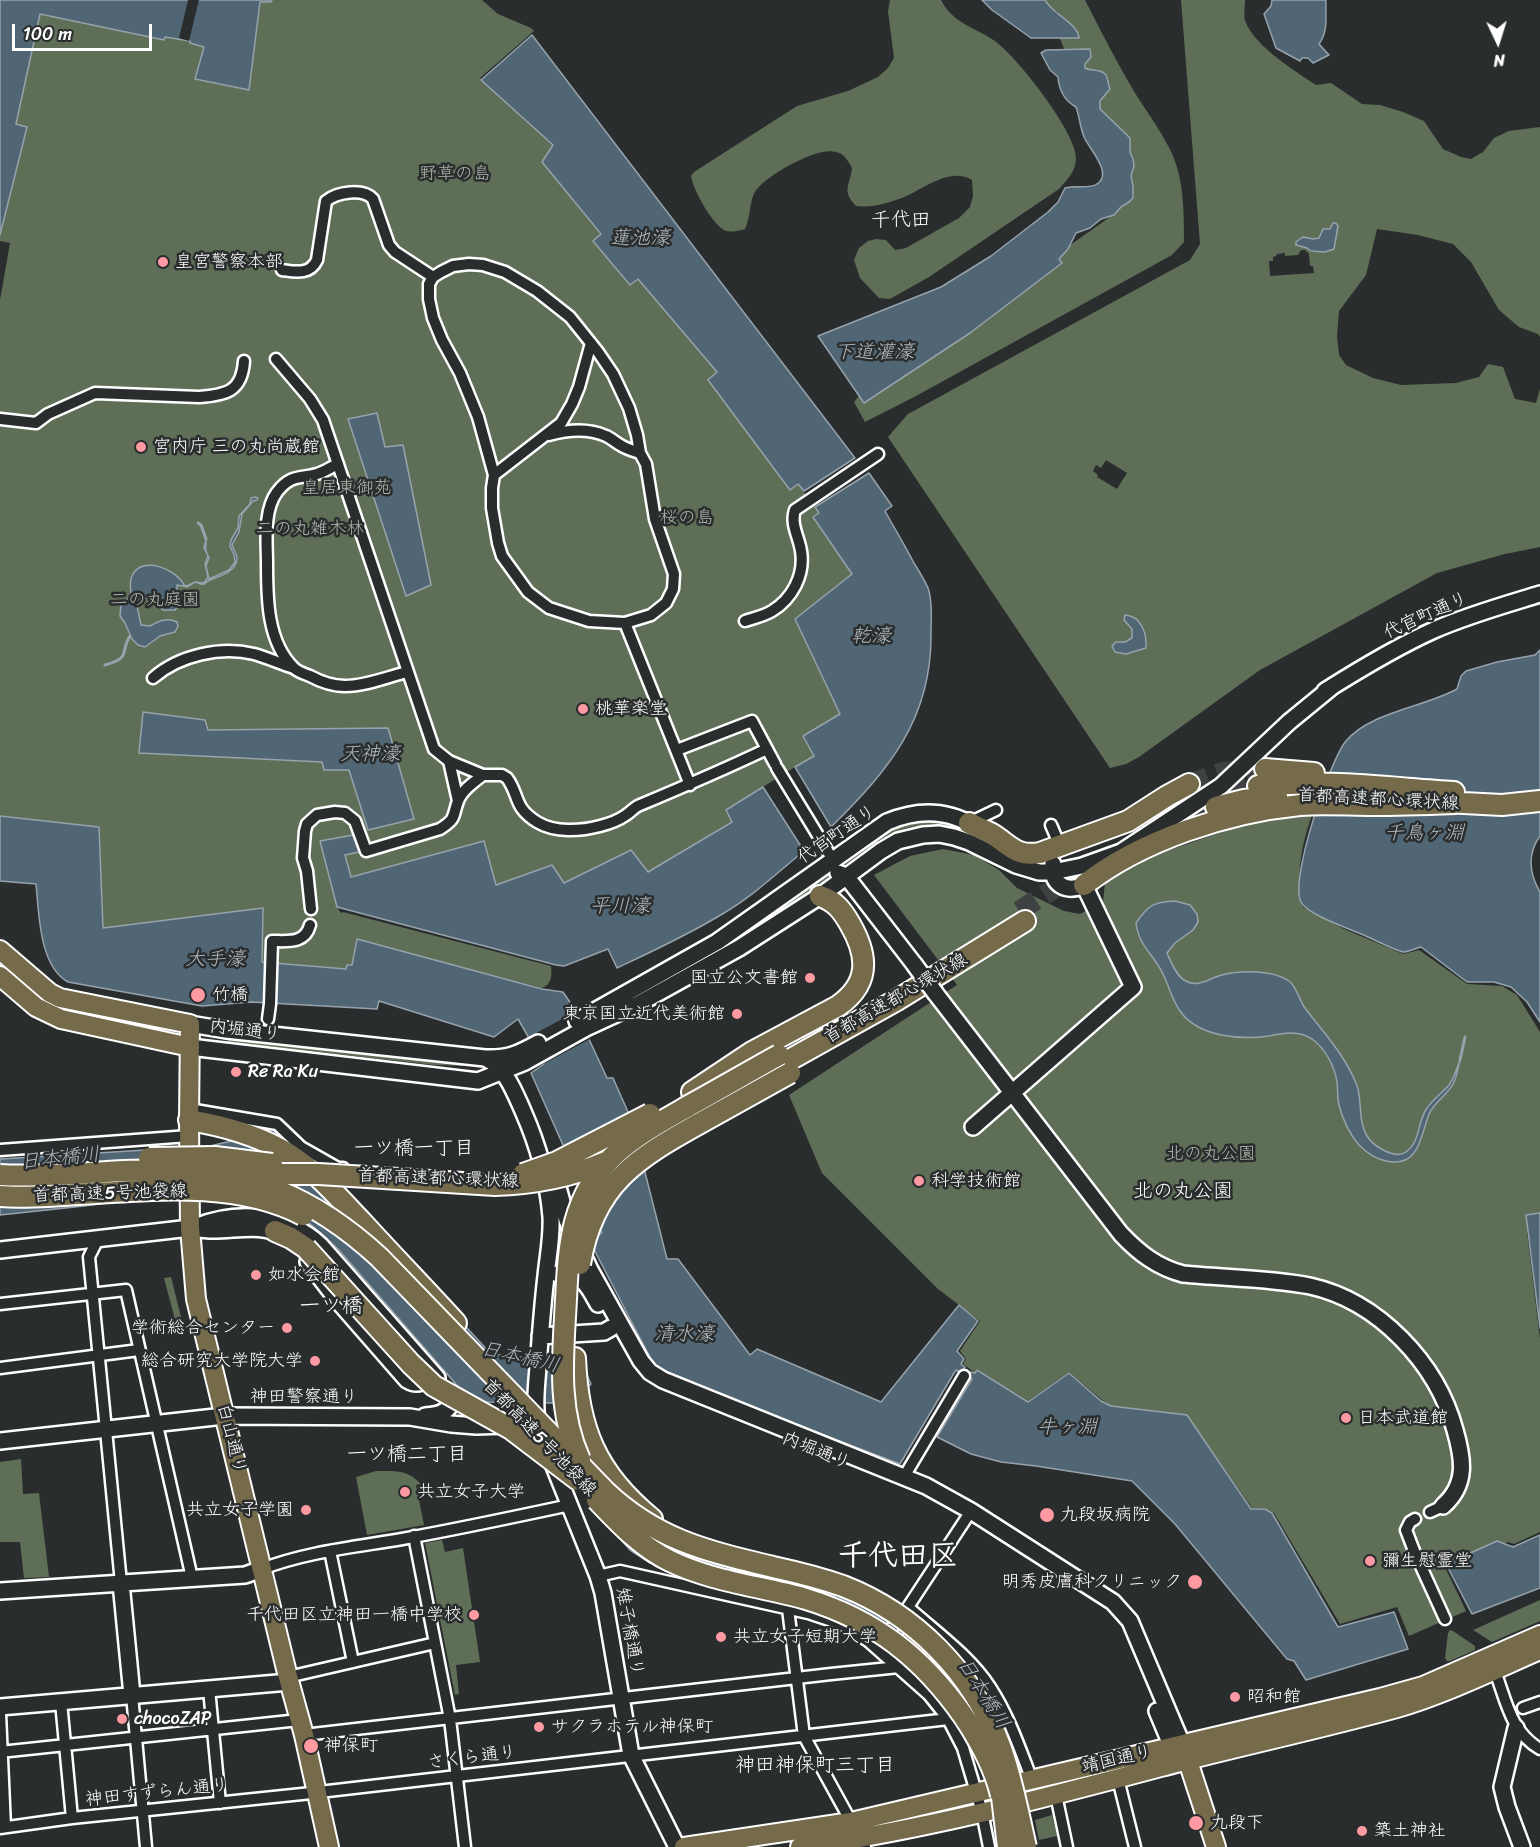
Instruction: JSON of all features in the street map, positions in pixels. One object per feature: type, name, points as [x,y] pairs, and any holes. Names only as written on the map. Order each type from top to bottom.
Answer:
[{"type":"highway","points":[[1084,885],[1137,851],[1175,835],[1264,810],[1299,789],[1265,769]]},
{"type":"highway","name":"首都高速都心環状線","points":[[1216,807],[1299,789],[1371,778],[1481,793],[1520,793],[1540,790]]},
{"type":"highway","points":[[969,823],[992,834],[1017,852],[1040,853],[1056,860],[1128,821],[1189,784]]},
{"type":"highway","name":"首都高速都心環状線","points":[[1247,787],[1273,784],[1299,789],[1455,803],[1502,805],[1540,801]]},
{"type":"highway","points":[[780,1056],[847,1000],[853,994],[861,978],[864,961],[857,936],[838,906],[820,896]]},
{"type":"highway","name":"首都高速都心環状線","points":[[895,987],[1022,916],[946,971]]},
{"type":"highway","name":"首都高速5号池袋線","points":[[754,1562],[693,1542],[659,1524],[620,1488],[600,1461],[586,1430],[578,1396],[575,1358],[577,1292],[582,1253],[591,1221],[601,1201],[622,1176],[645,1156],[675,1137],[780,1056],[854,1035],[946,971]]},
{"type":"highway","name":"首都高速5号池袋線","points":[[895,987],[780,1056],[626,1143],[604,1165],[579,1209],[572,1235],[562,1359],[563,1394],[572,1439],[584,1467],[600,1491],[620,1514],[653,1539],[679,1552],[704,1560],[840,1598],[878,1617],[912,1641],[942,1671],[966,1703],[986,1744],[991,1792],[1026,1847]]},
{"type":"highway","name":"首都高速都心環状線","points":[[0,1167],[199,1156],[366,1173],[474,1180],[502,1178],[532,1172],[557,1162],[692,1092],[780,1056]]},
{"type":"highway","name":"首都高速都心環状線","points":[[0,1188],[276,1173],[330,1174],[480,1185],[538,1182],[581,1172],[624,1154],[780,1056]]},
{"type":"highway","points":[[189,1127],[210,1124],[266,1142],[303,1164],[329,1188],[456,1323],[530,1405],[566,1450]]},
{"type":"highway","name":"首都高速5号池袋線","points":[[0,1175],[26,1176],[160,1170],[240,1177],[298,1198],[335,1220],[379,1257],[617,1502],[654,1528],[694,1546],[808,1575],[844,1587],[886,1607],[921,1632],[952,1663],[976,1696],[993,1729],[991,1792]]},
{"type":"highway","name":"首都高速5号池袋線","points":[[0,1196],[34,1197],[158,1191],[226,1193],[266,1200],[302,1214],[328,1229],[376,1269],[578,1480],[634,1537],[652,1551],[669,1561],[710,1576],[788,1594],[858,1619],[888,1637],[919,1662],[946,1693],[978,1739],[991,1792],[1013,1847]]},
{"type":"highway","points":[[275,1231],[306,1248],[411,1364],[434,1386],[511,1429],[578,1480]]},
{"type":"highway","points":[[991,1792],[1008,1847]]},
{"type":"highway","points":[[991,1792],[1019,1800],[1032,1847]]},
{"type":"main road","name":"内堀通り","points":[[0,950],[50,993],[60,998],[190,1024]]},
{"type":"main road","name":"内堀通り","points":[[0,976],[36,1007],[61,1019],[190,1047]]},
{"type":"main road","name":"白山通り","points":[[190,1024],[190,1228],[196,1299],[302,1728],[329,1847]]},
{"type":"main road","name":"靖国通り","points":[[1492,1664],[1540,1635]]},
{"type":"main road","name":"靖国通り","points":[[684,1847],[850,1822],[991,1792],[1029,1781],[1180,1754],[1423,1686],[1540,1650]]},
{"type":"main road","name":"靖国通り","points":[[800,1847],[863,1843],[991,1792],[1030,1801],[1056,1796],[1118,1779],[1180,1754]]},
{"type":"main road","points":[[1180,1754],[1205,1847]]},
{"type":"main road","points":[[1180,1754],[1216,1847]]},
{"type":"street","points":[[282,270],[305,272],[313,268],[317,260],[327,201],[333,196],[361,192],[369,194],[373,199],[389,245],[395,252],[433,277]]},
{"type":"street","points":[[483,265],[505,272],[537,291],[570,317],[591,343],[613,374],[629,408],[640,453],[646,464],[655,519],[674,574],[673,589],[666,603],[651,615],[625,623],[598,623],[549,608],[528,592],[502,556],[492,508],[494,475],[478,417],[460,373],[433,318],[429,284],[433,277],[453,266],[483,265]]},
{"type":"street","points":[[494,475],[561,423],[572,404],[591,343]]},
{"type":"street","points":[[276,359],[310,399],[323,420],[434,749],[449,761],[483,775],[502,775],[507,778],[524,812],[536,821],[547,827],[576,829],[602,826],[625,816],[636,806],[690,785],[767,749]]},
{"type":"street","points":[[0,419],[36,423],[48,414],[95,393],[216,396],[235,388],[241,380],[244,361]]},
{"type":"street","points":[[546,436],[579,430],[596,432],[621,446],[640,453]]},
{"type":"street","points":[[745,621],[771,612],[784,602],[801,574],[802,557],[792,517],[795,510],[878,454]]},
{"type":"street","points":[[295,668],[283,654],[276,639],[269,603],[266,582],[270,506],[276,493],[290,480],[297,476],[318,474],[338,464]]},
{"type":"street","name":"代官町通り","points":[[584,1023],[638,1004],[730,953],[820,896],[881,850],[898,841],[923,835],[939,834],[954,837],[1028,869],[1056,860],[1091,854],[1119,842],[1197,795],[1240,760],[1285,717],[1333,686],[1434,630],[1540,594]]},
{"type":"street","points":[[625,623],[690,785]]},
{"type":"street","points":[[153,678],[170,665],[188,657],[210,653],[248,653],[295,668],[315,679],[343,686],[358,686],[407,672]]},
{"type":"street","points":[[677,750],[752,721],[776,766],[833,860]]},
{"type":"street","points":[[449,761],[458,801]]},
{"type":"street","points":[[311,909],[307,871],[303,858],[305,831],[312,819],[325,813],[345,813],[355,821],[366,850],[440,829],[454,816],[458,801],[464,792],[483,775]]},
{"type":"street","points":[[969,823],[996,810]]},
{"type":"street","name":"代官町通り","points":[[503,1071],[712,945],[877,827],[900,817],[928,812],[943,814],[969,823]]},
{"type":"street","points":[[973,1127],[1133,987],[1084,885],[1073,889],[1058,883],[1051,825]]},
{"type":"street","points":[[779,898],[829,872],[846,876],[1121,1234],[1145,1257],[1182,1274],[1311,1286],[1332,1293],[1376,1317],[1406,1343],[1427,1369],[1440,1392],[1449,1411],[1459,1444],[1462,1461],[1460,1482],[1453,1496],[1437,1509]]},
{"type":"street","points":[[268,1018],[272,941],[285,942],[301,939],[307,933],[310,925]]},
{"type":"street","points":[[712,945],[715,950],[730,953]]},
{"type":"street","name":"内堀通り","points":[[190,1024],[238,1032],[484,1058],[493,1061],[503,1071],[515,1092],[590,1270],[641,1361],[650,1372],[663,1380],[915,1481],[945,1496],[968,1515]]},
{"type":"street","name":"内堀通り","points":[[190,1047],[478,1081],[503,1071]]},
{"type":"street","name":"代官町通り","points":[[484,1058],[523,1058]]},
{"type":"street","points":[[0,1150],[189,1127],[276,1124],[301,1148],[338,1168],[495,1178],[549,1172]]},
{"type":"street","name":"内堀通り","points":[[549,1172],[551,1218],[546,1274],[573,1275],[583,1281],[636,1371],[652,1385],[902,1485],[968,1515],[1113,1602],[1130,1621],[1180,1754]]},
{"type":"street","points":[[190,1228],[212,1220],[260,1217],[283,1222],[304,1232],[321,1246],[469,1413],[494,1426]]},
{"type":"street","points":[[0,1250],[190,1228],[215,1230],[255,1228],[275,1231],[295,1246],[338,1301],[407,1380],[415,1383],[423,1382],[430,1375],[430,1369]]},
{"type":"street","points":[[98,1239],[89,1257],[146,1847]]},
{"type":"street","points":[[536,1417],[546,1274]]},
{"type":"street","points":[[0,1304],[126,1290],[192,1578]]},
{"type":"street","points":[[540,1336],[604,1332],[611,1328]]},
{"type":"street","points":[[0,1368],[139,1350]]},
{"type":"street","points":[[908,1470],[964,1376]]},
{"type":"street","points":[[410,1418],[446,1411],[451,1401],[450,1393]]},
{"type":"street","name":"神田警察通り","points":[[0,1442],[224,1416],[410,1418],[451,1424],[494,1426],[536,1417]]},
{"type":"street","name":"雉子橋通り","points":[[536,1417],[603,1593],[631,1755],[678,1847]]},
{"type":"street","points":[[0,1591],[245,1575],[277,1563],[330,1551],[570,1505]]},
{"type":"street","points":[[878,1646],[907,1609],[968,1515]]},
{"type":"street","points":[[1415,1519],[1408,1524],[1406,1532],[1445,1619]]},
{"type":"street","points":[[414,1536],[450,1719],[465,1847]]},
{"type":"street","points":[[330,1551],[353,1662]]},
{"type":"street","points":[[598,1576],[620,1571],[808,1613],[841,1624],[878,1646],[929,1695],[948,1719],[991,1792],[989,1847]]},
{"type":"street","points":[[788,1609],[804,1736],[863,1843]]},
{"type":"street","points":[[907,1609],[962,1654],[990,1687],[1007,1718],[1029,1781]]},
{"type":"street","points":[[0,1707],[208,1689],[289,1679],[435,1643]]},
{"type":"street","points":[[1492,1664],[1516,1728],[1525,1740],[1540,1749]]},
{"type":"street","points":[[1,1752],[213,1728],[302,1728],[450,1719],[899,1667]]},
{"type":"street","points":[[208,1689],[220,1803]]},
{"type":"street","points":[[61,1702],[72,1818]]},
{"type":"street","points":[[1523,1708],[1540,1702]]},
{"type":"street","points":[[0,1713],[3,1828]]},
{"type":"street","name":"さくら通り","points":[[317,1792],[948,1719]]},
{"type":"street","points":[[1516,1728],[1502,1787],[1522,1847]]},
{"type":"street","points":[[1118,1779],[1135,1847]]},
{"type":"street","name":"神田すずらん通り","points":[[3,1828],[72,1818],[317,1792]]},
{"type":"street","points":[[1056,1796],[1067,1847]]},
{"type":"green space","name":"皇居東御苑","points":[[272,0],[482,0],[498,14],[531,28],[534,31],[480,78],[554,146],[542,162],[601,235],[594,241],[629,285],[638,278],[717,372],[708,380],[790,489],[798,484],[819,513],[814,517],[852,574],[795,619],[840,714],[804,736],[815,756],[726,810],[732,821],[648,872],[631,850],[564,883],[552,865],[496,885],[484,841],[351,877],[345,855],[320,841],[337,907],[341,913],[551,966],[550,982],[542,988],[356,940],[352,966],[346,969],[262,962],[263,908],[103,928],[99,827],[0,816],[0,300],[10,243],[0,241],[0,235],[27,127],[15,124],[40,14],[163,40],[164,37],[190,41],[190,43],[204,47],[196,73],[197,80],[248,90],[260,2],[271,2]]},
{"type":"green space","points":[[890,0],[941,0],[958,20],[995,41],[1017,62],[1056,114],[1073,146],[1076,163],[1068,179],[1059,189],[929,277],[890,299],[879,298],[860,278],[854,260],[859,248],[868,241],[876,239],[886,240],[895,250],[906,248],[959,218],[970,207],[973,196],[972,180],[963,176],[945,177],[891,202],[874,206],[856,206],[851,201],[848,192],[852,168],[848,160],[836,152],[818,153],[783,169],[763,183],[754,193],[745,229],[726,231],[710,215],[691,176],[797,106],[848,91],[878,77],[888,68],[894,58],[888,11]]},
{"type":"green space","points":[[1041,0],[1085,0],[1122,70],[1173,156],[1181,187],[1184,242],[1172,255],[865,422],[854,402],[862,392],[1110,217],[1126,199],[1056,29],[1062,22],[1057,11],[1042,6]]},
{"type":"green space","points":[[1181,0],[1245,0],[1245,18],[1251,32],[1287,66],[1316,85],[1331,83],[1362,104],[1380,105],[1424,121],[1443,149],[1461,157],[1471,159],[1483,152],[1494,138],[1509,131],[1540,127],[1540,337],[1538,334],[1519,327],[1499,310],[1471,262],[1453,244],[1418,235],[1377,229],[1366,275],[1339,311],[1337,336],[1339,355],[1346,365],[1373,378],[1401,385],[1456,383],[1479,377],[1488,364],[1503,367],[1515,399],[1536,403],[1540,389],[1540,547],[1437,573],[1260,670],[1139,757],[1126,764],[1110,768],[888,437],[908,414],[1190,260],[1200,244]],"holes":[[[1301,250],[1309,254],[1310,266],[1313,266],[1314,273],[1270,276],[1269,261],[1273,261],[1273,257],[1285,253],[1285,256],[1298,255]],[[1106,460],[1127,473],[1117,489],[1097,477],[1098,475],[1093,471],[1096,465],[1101,468]]]},
{"type":"green space","name":"北の丸公園","points":[[1312,815],[1301,860],[1300,883],[1303,907],[1344,929],[1403,954],[1419,950],[1467,984],[1502,986],[1517,995],[1540,1032],[1540,1214],[1527,1232],[1540,1339],[1540,1532],[1514,1544],[1508,1542],[1457,1565],[1449,1560],[1443,1563],[1466,1611],[1409,1636],[1397,1607],[1340,1624],[1274,1513],[1265,1508],[1252,1508],[1187,1415],[1163,1412],[1145,1414],[1111,1406],[1069,1372],[1028,1401],[977,1369],[974,1372],[963,1364],[966,1359],[960,1351],[980,1321],[938,1289],[822,1173],[789,1095],[957,985],[874,875],[910,856],[943,849],[974,855],[999,870],[1017,888],[1064,911],[1080,914],[1103,902],[1105,882],[1138,861],[1236,827],[1267,820]]},
{"type":"green space","points":[[917,820],[949,822],[965,831],[933,825],[906,828],[881,839],[852,857],[852,854],[887,829]]},
{"type":"green space","points":[[827,876],[829,877],[750,934],[651,988],[803,893]]},
{"type":"green space","points":[[229,1038],[468,1064],[468,1066],[435,1065],[228,1042]]},
{"type":"green space","points":[[171,1277],[184,1329],[178,1331],[164,1278]]},
{"type":"green space","points":[[21,1459],[23,1494],[39,1493],[49,1577],[24,1578],[20,1542],[0,1542],[0,1462]]},
{"type":"green space","points":[[376,1471],[406,1473],[421,1484],[416,1485],[424,1525],[367,1535],[356,1477]]},
{"type":"green space","points":[[442,1540],[445,1552],[463,1548],[480,1662],[456,1665],[459,1694],[455,1695],[425,1543]]},
{"type":"green space","points":[[1540,1600],[1540,1621],[1492,1642],[1473,1630]]},
{"type":"green space","points":[[1450,1630],[1475,1646],[1475,1650],[1447,1661],[1445,1658]]},
{"type":"green space","points":[[1052,1815],[1057,1836],[1039,1840],[1035,1820]]},
{"type":"water","points":[[0,0],[272,0],[271,2],[260,2],[249,90],[195,79],[204,47],[190,43],[190,41],[165,37],[164,40],[40,14],[16,124],[27,127],[0,235]]},
{"type":"water","points":[[982,0],[1045,0],[1070,23],[1079,38],[1031,38]]},
{"type":"water","points":[[1272,0],[1326,0],[1325,28],[1319,44],[1329,55],[1313,63],[1308,58],[1302,58],[1300,61],[1276,48],[1264,14],[1271,6]]},
{"type":"water","name":"蓮池濠","points":[[532,35],[855,458],[804,491],[798,484],[790,490],[708,380],[717,372],[638,279],[630,285],[593,241],[601,234],[542,162],[553,145],[481,80]]},
{"type":"water","name":"下道灌濠","points":[[1090,49],[1091,57],[1085,64],[1085,68],[1103,72],[1110,89],[1100,101],[1100,109],[1130,138],[1130,152],[1134,166],[1131,176],[1133,198],[1114,215],[1101,219],[1090,228],[1076,233],[1068,249],[1059,259],[1062,263],[970,333],[864,403],[818,336],[941,287],[991,256],[1048,212],[1058,202],[1065,188],[1090,186],[1101,180],[1102,168],[1083,135],[1076,107],[1063,95],[1058,77],[1050,70],[1041,53],[1046,50]]},
{"type":"water","points":[[1333,223],[1338,226],[1334,249],[1325,252],[1311,251],[1296,245],[1296,242],[1303,237],[1319,238],[1323,229],[1330,229]]},
{"type":"water","points":[[377,413],[385,447],[403,445],[431,585],[406,596],[348,419]]},
{"type":"water","name":"乾濠","points":[[869,473],[892,506],[885,511],[928,588],[931,599],[929,664],[924,692],[903,741],[871,785],[831,827],[795,767],[814,756],[803,736],[840,714],[795,619],[852,574],[813,517],[819,513],[815,507]]},
{"type":"water","points":[[251,498],[258,498],[242,514],[239,532],[232,545],[237,558],[234,567],[227,572],[204,584],[195,582],[204,583],[208,577],[205,564],[208,556],[204,548],[206,539],[206,551],[209,558],[206,566],[209,579],[229,570],[235,562],[230,546],[238,528],[239,516],[250,504]]},
{"type":"water","points":[[151,565],[174,574],[184,585],[195,582],[187,587],[177,585],[178,606],[175,610],[163,610],[147,598],[138,601],[141,625],[150,626],[160,621],[170,620],[177,622],[178,626],[175,632],[160,636],[145,647],[138,645],[132,639],[120,616],[121,605],[131,596],[131,578],[137,569]]},
{"type":"water","points":[[1125,615],[1135,618],[1142,626],[1146,648],[1126,654],[1115,652],[1112,646],[1116,642],[1125,642],[1132,638],[1132,629],[1124,620]]},
{"type":"water","name":"千鳥ヶ淵","points":[[1540,650],[1540,836],[1533,850],[1531,864],[1540,892],[1540,1022],[1527,1002],[1511,987],[1494,982],[1467,982],[1421,947],[1405,952],[1400,951],[1328,920],[1305,907],[1301,902],[1299,890],[1306,846],[1322,794],[1339,752],[1356,731],[1383,717],[1457,689],[1461,676],[1466,671],[1535,655]]},
{"type":"water","name":"天神濠","points":[[143,712],[205,720],[208,730],[388,728],[414,819],[368,830],[349,770],[324,770],[322,762],[139,753]]},
{"type":"water","name":"平川濠","points":[[763,787],[804,851],[735,906],[685,935],[617,968],[608,949],[564,966],[556,965],[337,907],[320,841],[353,835],[359,852],[345,855],[351,877],[484,841],[496,885],[552,865],[564,883],[631,850],[648,872],[732,822],[726,810]]},
{"type":"water","name":"清水濠","points":[[0,816],[99,827],[103,928],[263,908],[262,962],[346,969],[347,965],[352,965],[357,939],[542,989],[563,992],[576,1011],[607,1078],[613,1078],[632,1121],[667,1259],[678,1259],[750,1355],[757,1349],[881,1402],[959,1305],[978,1321],[957,1351],[964,1359],[961,1364],[965,1367],[961,1373],[956,1370],[900,1464],[761,1411],[655,1367],[588,1238],[602,1233],[531,1073],[544,1064],[518,1019],[494,1037],[379,1001],[377,1009],[251,1002],[202,1006],[68,982],[58,974],[46,952],[42,938],[36,884],[0,881]]},
{"type":"water","points":[[1175,901],[1190,905],[1197,914],[1198,922],[1193,930],[1175,943],[1167,953],[1179,975],[1184,980],[1194,983],[1238,972],[1266,973],[1289,981],[1305,1008],[1346,1062],[1358,1089],[1364,1129],[1370,1140],[1379,1148],[1390,1153],[1401,1154],[1411,1148],[1424,1113],[1449,1085],[1460,1060],[1454,1082],[1431,1110],[1412,1156],[1397,1162],[1386,1161],[1371,1155],[1359,1145],[1342,1116],[1332,1064],[1321,1047],[1312,1039],[1291,1033],[1233,1037],[1208,1031],[1188,1020],[1177,1007],[1159,967],[1143,944],[1136,923],[1152,906]]},
{"type":"water","name":"日本橋川","points":[[265,1128],[273,1129],[284,1138],[366,1218],[491,1354],[582,1364],[591,1384],[585,1390],[598,1433],[630,1502],[648,1518],[813,1571],[938,1643],[988,1782],[979,1758],[956,1716],[887,1641],[801,1601],[650,1563],[630,1550],[600,1515],[556,1403],[486,1402],[462,1391],[338,1249],[308,1222],[237,1196],[143,1198],[0,1215],[0,1159],[210,1146],[235,1140]]},
{"type":"water","points":[[1540,1213],[1540,1328],[1526,1215]]},
{"type":"water","name":"牛ヶ淵","points":[[977,1370],[1028,1402],[1069,1373],[1101,1401],[1111,1406],[1187,1415],[1251,1509],[1265,1509],[1272,1513],[1338,1627],[1394,1612],[1408,1649],[1306,1680],[1294,1661],[1287,1659],[1175,1524],[1132,1481],[1001,1462],[971,1454],[937,1437],[972,1379],[968,1376]]},
{"type":"water","points":[[1540,1535],[1540,1588],[1472,1614],[1446,1564],[1497,1541],[1513,1547]]},
{"type":"pier","points":[[188,0],[199,0],[189,41],[179,38]]},
{"type":"pier","points":[[577,1011],[592,1038],[530,1071],[540,1063],[525,1039]]},
{"type":"waterway","points":[[198,523],[206,539]]},
{"type":"waterway","points":[[105,665],[122,657],[130,636]]},
{"type":"waterway","points":[[1460,1060],[1465,1037]]},
{"type":"tunnel","points":[[1189,784],[1222,772],[1265,769]]},
{"type":"tunnel","points":[[1200,800],[1247,787]]},
{"type":"tunnel","points":[[1161,832],[1216,807]]},
{"type":"tunnel","points":[[1019,911],[1098,861]]},
{"type":"place","name":"皇宮警察本部","points":[[163,262]]},
{"type":"place","name":"宮内庁 三の丸尚蔵館","points":[[141,447]]},
{"type":"place","name":"桃華楽堂","points":[[583,709]]},
{"type":"place","name":"国立公文書館","points":[[810,978]]},
{"type":"place","name":"竹橋","points":[[198,995]]},
{"type":"place","name":"東京国立近代美術館","points":[[737,1014]]},
{"type":"place","name":"Re Ra Ku","points":[[236,1072]]},
{"type":"place","name":"科学技術館","points":[[919,1181]]},
{"type":"place","name":"如水会館","points":[[256,1275]]},
{"type":"place","name":"学術総合センター","points":[[287,1328]]},
{"type":"place","name":"総合研究大学院大学","points":[[315,1361]]},
{"type":"place","name":"日本武道館","points":[[1346,1418]]},
{"type":"place","name":"共立女子大学","points":[[405,1492]]},
{"type":"place","name":"共立女子学園","points":[[306,1510]]},
{"type":"place","name":"九段坂病院","points":[[1047,1515]]},
{"type":"place","name":"彌生慰霊堂","points":[[1370,1561]]},
{"type":"place","name":"明秀皮膚科クリニック","points":[[1195,1582]]},
{"type":"place","name":"千代田区立神田一橋中学校","points":[[474,1615]]},
{"type":"place","name":"共立女子短期大学","points":[[721,1637]]},
{"type":"place","name":"昭和館","points":[[1235,1697]]},
{"type":"place","name":"chocoZAP","points":[[122,1719]]},
{"type":"place","name":"サクラホテル神保町","points":[[539,1727]]},
{"type":"place","name":"神保町","points":[[311,1746]]},
{"type":"place","name":"九段下","points":[[1196,1823]]},
{"type":"place","name":"築土神社","points":[[1362,1831]]},
{"type":"district","name":"千代田","points":[[901,221]]},
{"type":"district","name":"一ツ橋一丁目","points":[[414,1149]]},
{"type":"district","name":"北の丸公園","points":[[1183,1192]]},
{"type":"district","name":"一ツ橋","points":[[331,1307]]},
{"type":"district","name":"一ツ橋二丁目","points":[[407,1455]]},
{"type":"district","name":"千代田区","points":[[898,1557]]},
{"type":"district","name":"神田神保町三丁目","points":[[815,1766]]},
{"type":"park label","name":"野草の島","points":[[455,174]]},
{"type":"park label","name":"桜の島","points":[[687,518]]},
{"type":"park label","name":"二の丸雑木林","points":[[310,529]]},
{"type":"park label","name":"二の丸庭園","points":[[155,600]]},
{"type":"water label","name":"大手濠","points":[[215,960]]}]
